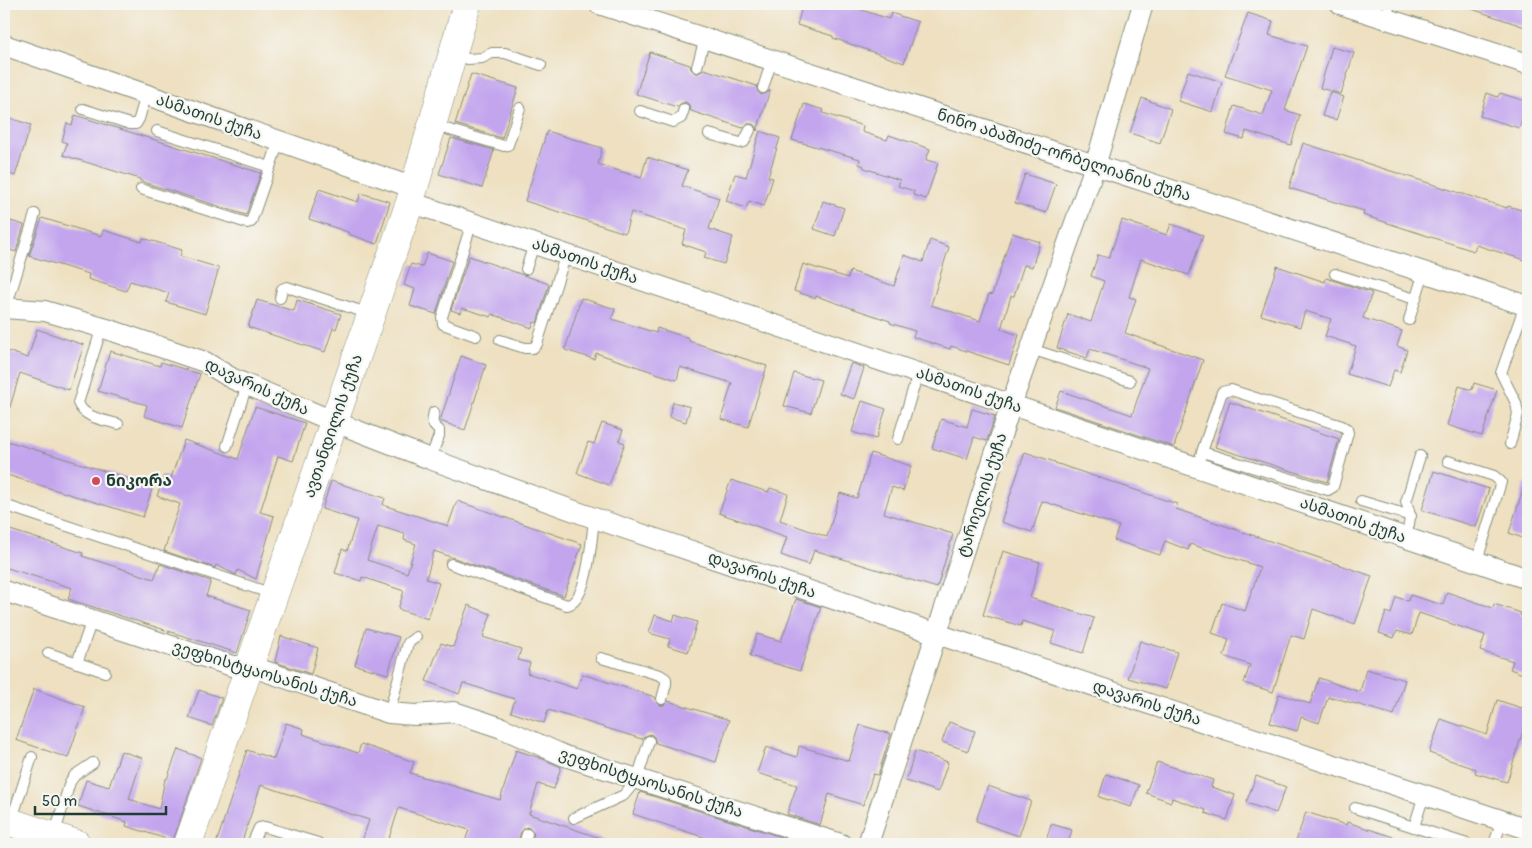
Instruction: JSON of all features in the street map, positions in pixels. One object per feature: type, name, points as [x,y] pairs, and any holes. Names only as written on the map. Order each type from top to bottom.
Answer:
[{"type":"street","name":"ავთანდილის ქუჩა","points":[[188,844],[412,195],[467,4]]},
{"type":"street","name":"ნინო აბაშიძე-ორბელიანის ქუჩა","points":[[599,4],[1526,305]]},
{"type":"street","name":"ტარიელის ქუჩა","points":[[868,844],[1011,405],[1095,166],[1143,4]]},
{"type":"street","points":[[1340,4],[1388,11],[1528,64]]},
{"type":"street","name":"ასმათის ქუჩა","points":[[4,45],[278,141],[412,195],[472,222],[534,244],[1011,405],[1199,460],[1405,537],[1528,579]]},
{"type":"street","name":"დავარის ქუჩა","points":[[5,308],[46,311],[102,327],[205,362],[233,379],[335,422],[430,459],[594,518],[937,634],[1528,829]]},
{"type":"street","name":"ვეფხისტყაოსანის ქუჩა","points":[[4,590],[232,666],[250,666],[389,713],[415,715],[454,712],[502,728],[565,756],[840,844]]},
{"type":"street","points":[[7,821],[53,839]]},
{"type":"lane","points":[[697,67],[706,38]]},
{"type":"lane","points":[[452,54],[468,59],[482,58],[492,53],[505,53],[541,65]]},
{"type":"lane","points":[[763,88],[772,60]]},
{"type":"lane","points":[[83,109],[130,124],[136,124],[139,120],[146,95]]},
{"type":"lane","points":[[432,124],[490,144],[504,146],[508,145],[520,108]]},
{"type":"lane","points":[[640,111],[674,122],[681,118],[684,109]]},
{"type":"lane","points":[[157,130],[270,167]]},
{"type":"lane","points":[[710,134],[740,143],[747,139],[750,130]]},
{"type":"lane","points":[[141,189],[247,223],[251,222],[278,141]]},
{"type":"lane","points":[[5,308],[35,214]]},
{"type":"lane","points":[[472,222],[442,317],[443,324],[476,336]]},
{"type":"lane","points":[[526,269],[534,244]]},
{"type":"lane","points":[[500,340],[525,348],[533,348],[537,344],[566,254]]},
{"type":"lane","points":[[1408,320],[1424,272]]},
{"type":"lane","points":[[1335,274],[1415,299]]},
{"type":"lane","points":[[280,298],[282,289],[287,287],[371,314]]},
{"type":"lane","points":[[1510,444],[1518,414],[1516,403],[1501,373],[1526,305]]},
{"type":"lane","points":[[102,327],[78,404],[81,411],[118,424]]},
{"type":"lane","points":[[1031,349],[1130,381]]},
{"type":"lane","points":[[898,439],[918,373]]},
{"type":"lane","points":[[227,446],[247,385]]},
{"type":"lane","points":[[1231,390],[1342,426],[1347,429],[1348,433],[1333,486],[1328,490],[1199,460],[1222,392],[1225,391],[1231,390]]},
{"type":"lane","points":[[430,459],[439,436],[439,430],[434,427],[432,421],[434,412]]},
{"type":"lane","points":[[1405,537],[1411,516],[1406,502],[1420,456]]},
{"type":"lane","points":[[1448,461],[1494,476],[1501,482],[1477,562]]},
{"type":"lane","points":[[1361,501],[1411,516]]},
{"type":"lane","points":[[4,505],[273,594]]},
{"type":"lane","points":[[451,564],[567,605],[572,605],[579,598],[588,570],[594,518]]},
{"type":"lane","points":[[78,663],[92,620]]},
{"type":"lane","points":[[389,713],[412,640],[405,632]]},
{"type":"lane","points":[[48,653],[105,672]]},
{"type":"lane","points":[[601,658],[660,675],[666,680],[662,699]]},
{"type":"lane","points":[[574,818],[624,795],[637,779],[649,741]]},
{"type":"lane","points":[[7,821],[32,757]]},
{"type":"lane","points":[[53,839],[70,782],[74,775],[93,762]]},
{"type":"lane","points":[[1414,826],[1424,795]]},
{"type":"lane","points":[[1355,808],[1467,844]]},
{"type":"lane","points":[[1494,844],[1502,820]]},
{"type":"lane","points":[[252,844],[259,828],[265,826],[318,843]]},
{"type":"lane","points":[[524,844],[527,834]]},
{"type":"building","points":[[803,4],[844,4],[889,19],[891,13],[918,22],[904,63],[833,38],[833,36],[797,25]]},
{"type":"building","points":[[1466,4],[1528,4],[1528,18],[1525,27],[1466,7]]},
{"type":"building","points":[[1248,13],[1273,21],[1269,35],[1307,46],[1285,110],[1300,115],[1291,145],[1246,131],[1244,139],[1226,134],[1234,106],[1263,115],[1272,90],[1225,75]]},
{"type":"building","points":[[1332,47],[1354,53],[1341,94],[1320,88]]},
{"type":"building","points":[[650,52],[690,65],[695,73],[699,73],[704,69],[757,86],[758,92],[761,95],[770,90],[757,131],[753,124],[747,124],[743,128],[691,111],[686,102],[677,107],[636,94]]},
{"type":"building","points":[[1188,71],[1222,82],[1213,112],[1178,101]]},
{"type":"building","points":[[471,74],[518,88],[502,138],[455,124]]},
{"type":"building","points":[[1330,92],[1344,97],[1336,120],[1322,116]]},
{"type":"building","points":[[1487,93],[1498,97],[1500,93],[1528,102],[1519,128],[1480,116]]},
{"type":"building","points":[[1142,98],[1171,109],[1160,143],[1130,133]]},
{"type":"building","points":[[804,104],[824,110],[823,113],[863,126],[862,132],[887,140],[889,135],[930,149],[926,160],[938,163],[926,199],[913,195],[914,191],[898,186],[900,180],[864,168],[864,166],[859,164],[860,159],[792,140]]},
{"type":"building","points":[[75,115],[261,173],[246,215],[63,155],[67,143],[62,141],[67,123],[72,125]]},
{"type":"building","points":[[4,116],[31,125],[15,176],[4,172]]},
{"type":"building","points":[[547,131],[602,148],[598,164],[641,178],[647,157],[688,170],[682,186],[719,198],[709,229],[733,237],[724,264],[704,258],[706,252],[682,244],[686,230],[631,212],[625,233],[525,201]]},
{"type":"building","points":[[760,131],[780,138],[768,177],[773,178],[764,206],[749,201],[746,208],[726,201],[735,174],[746,177]]},
{"type":"building","points":[[451,138],[494,150],[482,188],[439,174]]},
{"type":"building","points":[[1303,143],[1507,208],[1508,206],[1528,212],[1528,261],[1476,245],[1474,251],[1363,215],[1364,211],[1289,188]]},
{"type":"building","points":[[1025,174],[1056,184],[1046,213],[1015,203]]},
{"type":"building","points":[[319,189],[358,202],[361,193],[390,202],[377,244],[309,219]]},
{"type":"building","points":[[823,201],[844,208],[835,236],[814,229]]},
{"type":"building","points":[[42,218],[101,236],[103,230],[142,242],[143,238],[182,250],[180,256],[219,268],[205,314],[166,302],[169,293],[130,281],[126,291],[88,279],[89,274],[29,256]]},
{"type":"building","points":[[4,219],[24,225],[16,252],[4,248]]},
{"type":"building","points":[[1122,220],[1167,235],[1171,224],[1203,235],[1189,275],[1141,259],[1129,297],[1136,299],[1125,333],[1203,360],[1174,447],[1055,407],[1061,391],[1132,415],[1148,368],[1090,349],[1087,358],[1057,348],[1068,314],[1091,322],[1104,281],[1091,276],[1098,255],[1109,258]]},
{"type":"building","points":[[1012,233],[1040,242],[1032,267],[1024,265],[1014,296],[1011,296],[1001,329],[1019,335],[1009,365],[951,346],[950,349],[913,337],[915,331],[890,323],[890,321],[816,296],[815,298],[794,291],[803,264],[848,278],[850,271],[894,286],[904,255],[923,262],[930,240],[949,247],[931,305],[980,321],[989,294],[992,295]]},
{"type":"building","points":[[427,253],[452,261],[436,314],[410,306],[415,289],[404,285],[411,264],[422,267]]},
{"type":"building","points":[[469,256],[549,284],[537,323],[534,322],[532,328],[492,314],[491,317],[462,308],[460,313],[451,310]]},
{"type":"building","points":[[1277,266],[1325,282],[1326,278],[1372,293],[1363,318],[1402,331],[1397,346],[1407,350],[1400,372],[1394,370],[1388,387],[1347,374],[1356,346],[1325,336],[1331,319],[1305,311],[1300,327],[1261,315]]},
{"type":"building","points":[[581,298],[615,309],[612,319],[656,333],[657,328],[689,338],[689,341],[767,366],[748,427],[721,419],[732,383],[680,367],[677,380],[596,353],[594,359],[565,350]]},
{"type":"building","points":[[257,300],[294,311],[297,300],[341,314],[336,329],[333,328],[325,352],[248,327]]},
{"type":"building","points":[[37,329],[84,345],[69,390],[20,373],[7,417],[4,416],[4,350],[28,358]]},
{"type":"building","points":[[110,351],[160,366],[161,362],[200,374],[182,428],[144,416],[147,405],[98,391]]},
{"type":"building","points":[[461,356],[486,365],[465,430],[440,421]]},
{"type":"building","points":[[851,363],[864,368],[854,399],[840,394]]},
{"type":"building","points":[[794,373],[821,380],[811,413],[784,406]]},
{"type":"building","points":[[1474,383],[1497,390],[1482,436],[1447,425],[1459,386],[1472,390]]},
{"type":"building","points":[[862,401],[886,409],[876,439],[852,432]]},
{"type":"building","points":[[673,402],[690,407],[686,422],[669,417]]},
{"type":"building","points":[[1230,402],[1339,439],[1327,482],[1215,447]]},
{"type":"building","points":[[255,407],[305,423],[293,461],[278,456],[260,512],[274,516],[256,579],[238,570],[236,575],[216,565],[215,568],[164,551],[180,504],[157,496],[164,476],[171,478],[184,440],[238,459]]},
{"type":"building","points":[[972,409],[995,416],[987,441],[974,437],[967,459],[932,448],[941,419],[967,427]]},
{"type":"building","points":[[602,423],[623,430],[619,441],[625,443],[609,485],[577,473],[588,442],[594,444]]},
{"type":"building","points":[[4,440],[153,486],[143,517],[4,474]]},
{"type":"building","points":[[1025,452],[1177,504],[1176,509],[1372,576],[1355,624],[1313,609],[1304,639],[1291,635],[1273,692],[1244,683],[1250,665],[1224,656],[1229,639],[1212,633],[1222,603],[1245,611],[1260,567],[1190,544],[1188,550],[1165,541],[1160,555],[1114,540],[1119,526],[1042,501],[1032,532],[1001,522]]},
{"type":"building","points":[[871,453],[911,466],[903,491],[892,487],[884,513],[953,534],[937,588],[814,550],[809,565],[781,555],[787,537],[719,513],[731,480],[768,492],[770,488],[788,494],[780,520],[827,537],[840,493],[857,498]]},
{"type":"building","points":[[1434,471],[1489,489],[1476,527],[1422,510]]},
{"type":"building","points":[[331,481],[385,498],[383,505],[448,526],[457,501],[582,544],[564,596],[434,551],[426,579],[439,583],[428,619],[398,609],[404,591],[362,577],[361,581],[335,573],[342,549],[347,551],[357,520],[322,509]],"holes":[[[378,526],[405,534],[404,540],[416,544],[407,573],[367,560]]]},
{"type":"building","points":[[1525,483],[1528,484],[1528,540],[1509,533]]},
{"type":"building","points":[[4,528],[83,553],[82,556],[154,579],[160,564],[211,581],[206,596],[251,610],[237,653],[68,599],[72,588],[4,567]]},
{"type":"building","points":[[1003,551],[1040,562],[1030,598],[1094,618],[1083,653],[1051,643],[1055,631],[1022,621],[1021,626],[983,615]]},
{"type":"building","points":[[1447,592],[1493,608],[1494,604],[1521,613],[1520,615],[1528,618],[1528,676],[1510,669],[1513,661],[1480,651],[1485,635],[1419,613],[1412,635],[1397,631],[1394,638],[1379,633],[1386,612],[1391,614],[1396,597],[1408,601],[1410,595],[1443,605]]},
{"type":"building","points":[[796,599],[821,607],[800,671],[750,656],[757,634],[781,641]]},
{"type":"building","points":[[468,605],[491,614],[483,637],[521,649],[518,660],[530,663],[527,673],[577,689],[582,674],[655,697],[660,705],[664,705],[668,701],[729,720],[716,762],[656,743],[651,734],[642,739],[548,710],[544,723],[511,712],[515,699],[463,683],[459,694],[426,681],[441,643],[453,647]]},
{"type":"building","points":[[655,615],[673,621],[675,615],[697,622],[688,652],[668,646],[670,639],[649,633]]},
{"type":"building","points":[[366,628],[399,637],[388,674],[355,665]]},
{"type":"building","points":[[281,636],[318,648],[311,674],[275,662]]},
{"type":"building","points":[[1140,641],[1177,652],[1166,689],[1128,678]]},
{"type":"building","points":[[1366,669],[1405,680],[1394,715],[1328,697],[1319,723],[1301,717],[1297,731],[1270,723],[1279,694],[1310,704],[1319,678],[1360,692]]},
{"type":"building","points":[[34,689],[85,707],[68,758],[16,740]]},
{"type":"building","points":[[199,690],[222,698],[212,726],[189,718]]},
{"type":"building","points":[[1497,700],[1528,710],[1507,782],[1475,773],[1476,769],[1429,753],[1441,719],[1487,735]]},
{"type":"building","points":[[949,722],[975,731],[968,751],[942,742]]},
{"type":"building","points":[[286,723],[304,729],[303,734],[358,753],[361,744],[414,762],[410,773],[500,800],[516,750],[543,759],[561,767],[554,789],[538,784],[529,814],[612,842],[612,844],[531,844],[534,832],[526,827],[521,832],[517,844],[464,844],[469,830],[399,808],[387,844],[361,844],[369,820],[261,785],[241,844],[216,844],[247,750],[274,759]]},
{"type":"building","points":[[860,725],[891,734],[878,775],[873,774],[863,805],[829,794],[820,825],[787,814],[797,785],[757,773],[766,747],[797,757],[799,746],[849,761]]},
{"type":"building","points":[[178,749],[201,758],[173,841],[126,826],[127,822],[78,806],[86,780],[109,787],[121,751],[142,758],[129,799],[159,809],[165,779],[167,779]]},
{"type":"building","points":[[915,751],[948,762],[938,792],[906,781]]},
{"type":"building","points":[[1157,762],[1213,780],[1211,787],[1235,795],[1227,820],[1205,813],[1206,810],[1172,798],[1171,802],[1146,793]]},
{"type":"building","points":[[1106,774],[1139,785],[1131,807],[1099,797]]},
{"type":"building","points":[[1256,776],[1286,787],[1276,813],[1246,803]]},
{"type":"building","points":[[988,786],[1031,801],[1019,836],[976,821]]},
{"type":"building","points":[[640,792],[803,844],[724,844],[633,814]]},
{"type":"building","points":[[1306,812],[1346,825],[1347,822],[1406,841],[1405,844],[1295,844]]},
{"type":"building","points":[[1051,824],[1072,830],[1068,844],[1045,844]]},
{"type":"place","name":"ნიკორა","points":[[96,481]]}]
